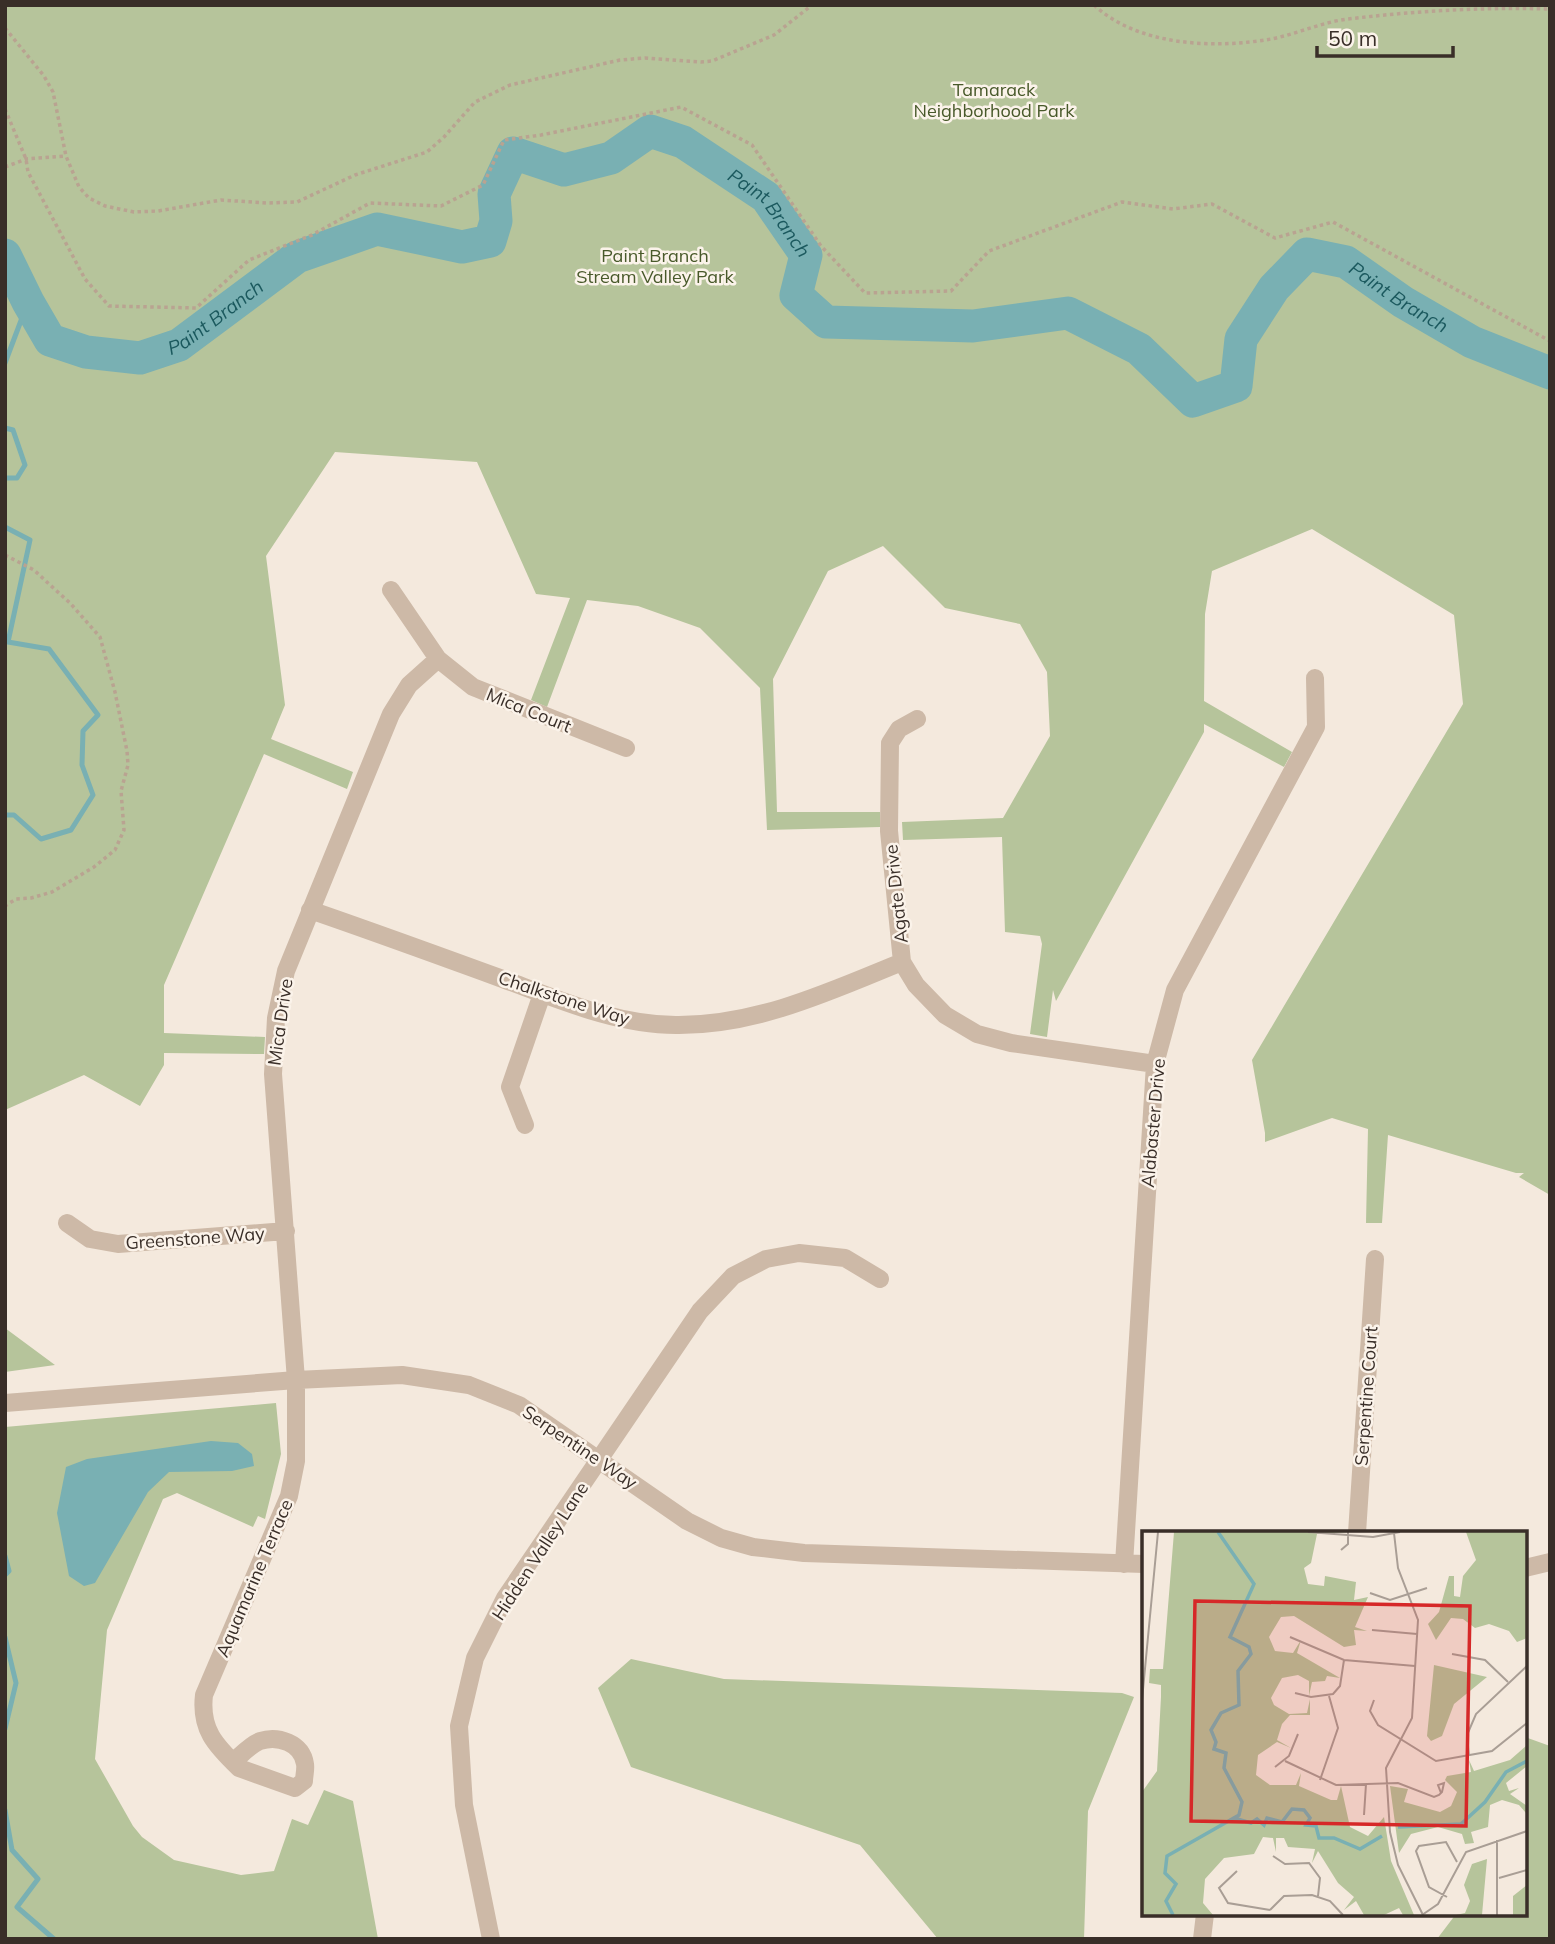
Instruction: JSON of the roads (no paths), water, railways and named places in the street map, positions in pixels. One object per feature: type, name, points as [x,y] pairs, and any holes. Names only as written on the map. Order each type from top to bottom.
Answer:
[{"type":"street","name":"Mica Court","points":[[391,590],[438,659],[473,687],[626,748]]},
{"type":"street","name":"Mica Drive","points":[[296,1380],[273,1074],[276,1018],[286,971],[391,714],[409,685],[438,659]]},
{"type":"street","name":"Alabaster Drive","points":[[1124,1564],[1155,1064],[1175,990],[1316,727],[1315,678]]},
{"type":"street","name":"Agate Drive","points":[[916,719],[899,729],[890,743],[890,831],[902,962],[916,985],[945,1015],[977,1034],[1011,1043],[1155,1064]]},
{"type":"street","name":"Chalkstone Way","points":[[310,909],[542,993],[629,1021],[679,1025],[728,1021],[795,1005],[902,962]]},
{"type":"street","points":[[525,1125],[510,1087],[542,993]]},
{"type":"street","name":"Greenstone Way","points":[[67,1223],[90,1239],[118,1244],[286,1231]]},
{"type":"street","name":"Hidden Valley Lane","points":[[491,1939],[464,1805],[459,1726],[475,1658],[505,1598],[700,1311],[733,1276],[766,1259],[799,1253],[845,1258],[880,1279]]},
{"type":"street","name":"Serpentine Court","points":[[1357,1531],[1375,1259]]},
{"type":"street","name":"Serpentine Way","points":[[5,1403],[296,1380],[402,1375],[469,1385],[519,1405],[687,1521],[721,1538],[753,1547],[804,1553],[1142,1564]]},
{"type":"street","name":"Aquamarine Terrace","points":[[233,1762],[217,1747],[202,1714],[204,1695],[289,1496],[296,1461],[296,1380]]},
{"type":"street","points":[[1527,1568],[1550,1562]]},
{"type":"street","points":[[1202,1939],[1205,1916]]},
{"type":"water","points":[[211,1441],[238,1443],[252,1454],[254,1466],[232,1471],[169,1472],[148,1492],[95,1583],[84,1586],[69,1576],[57,1513],[66,1467],[87,1459]]},
{"type":"waterway","name":"Paint Branch","points":[[5,255],[50,340],[86,352],[140,358],[179,345],[297,257],[377,229],[462,247],[490,241],[496,221],[494,194],[513,153],[564,170],[611,158],[650,131],[683,142],[766,197],[806,255],[796,295],[826,322],[973,326],[1068,313],[1139,349],[1193,401],[1236,386],[1241,339],[1274,288],[1307,254],[1346,262],[1403,302],[1472,342],[1550,373]]},
{"type":"waterway","points":[[5,363],[28,302]]},
{"type":"waterway","points":[[5,428],[13,430],[25,465],[17,478],[5,478]]},
{"type":"waterway","points":[[5,527],[30,540],[8,642],[49,649],[98,715],[83,731],[82,765],[93,795],[71,830],[41,839],[14,815],[5,815]]},
{"type":"waterway","points":[[5,1556],[9,1571],[5,1575]]},
{"type":"waterway","points":[[5,1637],[16,1683],[5,1729]]},
{"type":"waterway","points":[[5,1810],[12,1850],[38,1879],[17,1907],[54,1939]]},
{"type":"park label","name":"Tamarack Neighborhood Park","points":[[994,99]]},
{"type":"park label","name":"Paint Branch Stream Valley Park","points":[[655,265]]}]
